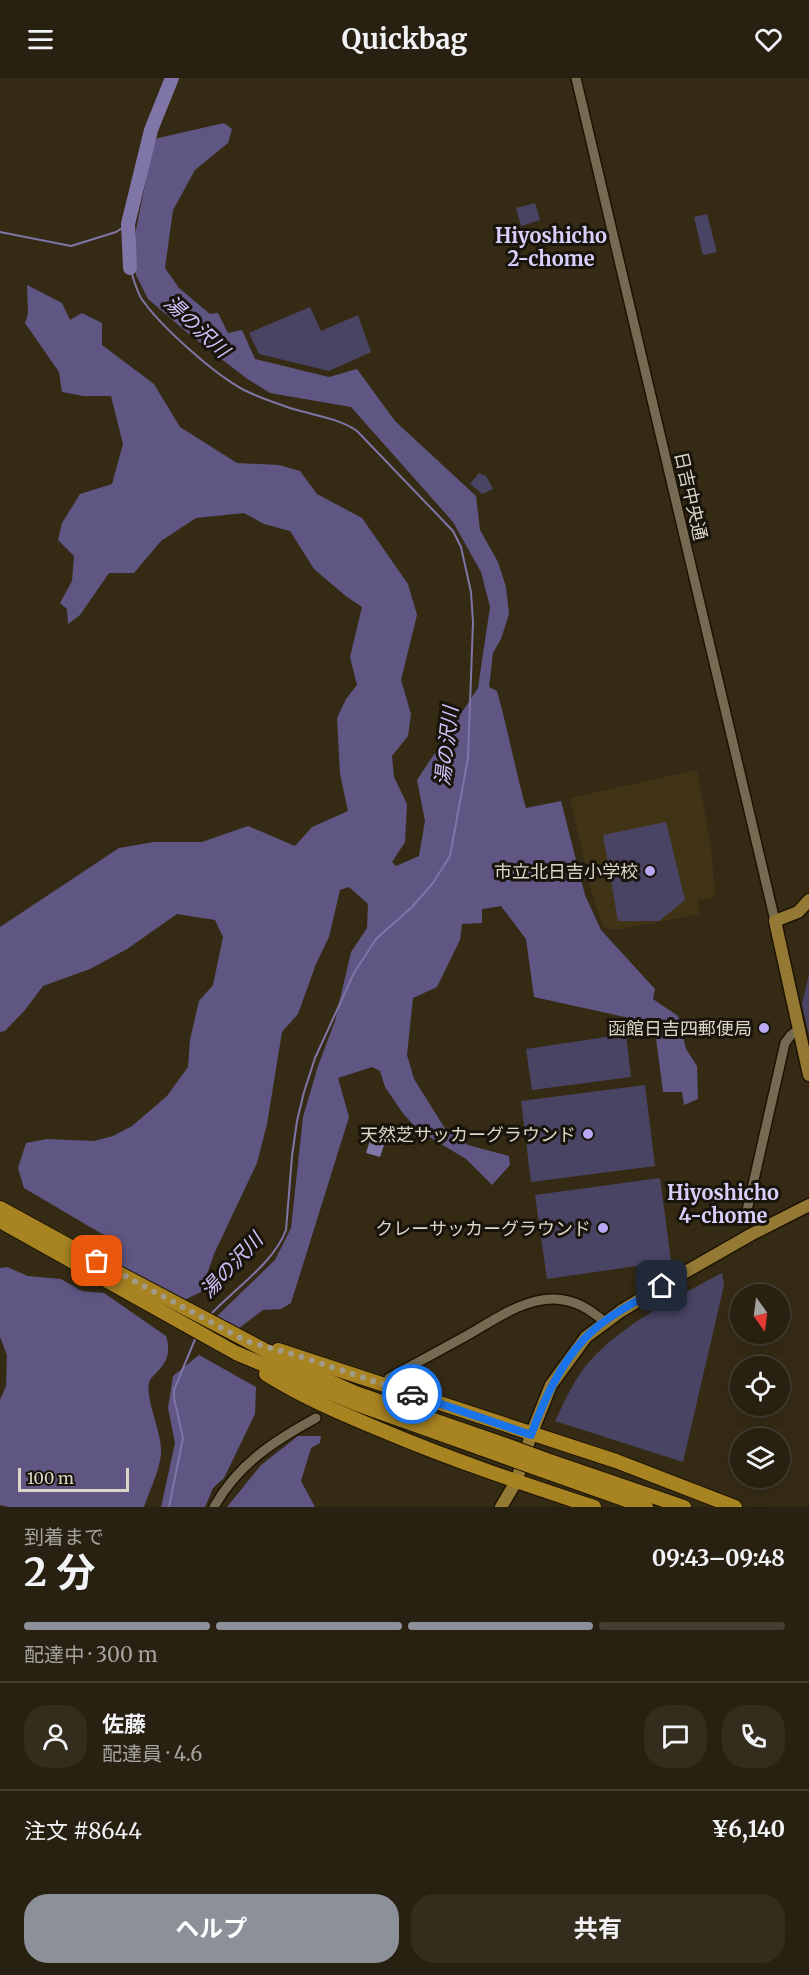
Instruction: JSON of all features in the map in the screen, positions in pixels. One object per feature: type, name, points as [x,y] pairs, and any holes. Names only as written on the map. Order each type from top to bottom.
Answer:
[{"type":"highway","points":[[0,1208],[236,1353],[616,1461],[735,1507]]},
{"type":"highway","points":[[0,1221],[246,1341],[267,1360],[286,1387],[344,1415],[433,1452],[594,1507]]},
{"type":"highway","points":[[267,1360],[505,1451],[684,1507]]},
{"type":"highway","points":[[543,1464],[646,1507]]},
{"type":"main road","points":[[809,900],[798,912],[775,921],[809,1075]]},
{"type":"main road","points":[[501,1507],[516,1482],[531,1435],[551,1385],[585,1337],[605,1322],[752,1234],[809,1205]]},
{"type":"street","name":"日吉中央通","points":[[576,78],[775,921]]},
{"type":"street","points":[[746,1215],[785,1043],[799,1029]]},
{"type":"street","points":[[389,1378],[512,1310],[535,1302],[554,1299],[572,1301],[588,1308],[605,1322]]},
{"type":"street","points":[[214,1507],[229,1483],[255,1456],[278,1439],[316,1418]]},
{"type":"shaded area","points":[[224,123],[232,129],[228,143],[195,170],[173,210],[165,268],[179,288],[210,314],[218,313],[228,333],[242,330],[255,359],[329,377],[357,369],[395,421],[476,496],[480,530],[498,562],[506,587],[509,614],[501,639],[493,653],[489,687],[497,691],[526,808],[561,801],[585,895],[601,930],[655,989],[653,999],[678,1016],[686,1049],[697,1066],[698,1099],[684,1105],[682,1092],[663,1092],[656,1038],[643,1021],[534,997],[526,939],[501,906],[482,909],[482,923],[462,924],[460,940],[437,987],[413,998],[407,1055],[414,1079],[444,1127],[468,1145],[509,1156],[510,1165],[492,1185],[466,1159],[418,1130],[385,1087],[380,1071],[372,1067],[338,1078],[349,1117],[291,1303],[281,1309],[263,1310],[234,1332],[215,1318],[275,1260],[291,1228],[303,1117],[318,1066],[335,1021],[351,952],[367,928],[368,904],[349,887],[340,890],[329,937],[316,964],[298,1014],[282,1032],[267,1124],[257,1163],[214,1254],[201,1292],[180,1302],[120,1268],[119,1240],[102,1234],[24,1188],[18,1168],[26,1143],[47,1139],[94,1141],[113,1136],[132,1126],[167,1096],[188,1067],[190,1040],[199,1001],[213,985],[223,937],[215,920],[177,914],[127,949],[90,969],[43,986],[25,1010],[5,1031],[0,1032],[0,927],[119,848],[154,842],[202,842],[248,826],[295,846],[312,827],[348,811],[340,774],[337,718],[346,699],[357,685],[350,657],[362,607],[314,569],[290,531],[264,524],[244,513],[196,518],[161,541],[134,573],[109,573],[80,615],[68,624],[67,609],[60,603],[72,581],[74,556],[58,540],[62,523],[80,494],[112,484],[123,444],[111,396],[83,396],[62,392],[59,372],[25,323],[28,314],[27,285],[62,303],[70,320],[82,313],[102,323],[102,345],[154,384],[180,427],[237,463],[279,465],[300,471],[317,494],[362,518],[408,584],[417,615],[401,680],[411,714],[408,736],[392,756],[394,777],[407,804],[405,842],[392,862],[396,866],[419,856],[425,821],[417,780],[478,688],[490,607],[481,572],[453,522],[351,407],[270,393],[246,378],[190,335],[148,299],[136,275],[134,240],[154,139]]},
{"type":"shaded area","points":[[535,203],[540,220],[521,226],[516,208]]},
{"type":"shaded area","points":[[707,214],[717,252],[703,255],[694,217]]},
{"type":"shaded area","points":[[310,307],[321,331],[358,315],[371,352],[329,371],[259,354],[249,333]]},
{"type":"shaded area","points":[[479,473],[486,476],[493,489],[482,494],[470,484]]},
{"type":"shaded area","name":"市立北日吉小学校","points":[[697,770],[711,847],[715,897],[698,900],[699,914],[615,930],[603,927],[592,894],[570,798]]},
{"type":"shaded area","points":[[666,822],[685,900],[659,921],[618,921],[603,835]]},
{"type":"shaded area","points":[[809,974],[809,1035],[802,1004]]},
{"type":"shaded area","points":[[626,1034],[631,1077],[532,1090],[526,1049]]},
{"type":"shaded area","name":"天然芝サッカーグラウンド","points":[[645,1085],[655,1166],[531,1182],[521,1101]]},
{"type":"shaded area","points":[[373,1131],[387,1136],[380,1157],[366,1153]]},
{"type":"shaded area","name":"クレーサッカーグラウンド","points":[[660,1178],[671,1261],[547,1279],[535,1195]]},
{"type":"shaded area","points":[[7,1267],[28,1276],[61,1279],[82,1291],[104,1293],[166,1336],[167,1358],[150,1380],[149,1387],[161,1454],[144,1507],[8,1507],[0,1505],[0,1400],[6,1386],[7,1355],[0,1337],[0,1268]]},
{"type":"shaded area","points":[[722,1273],[724,1285],[683,1462],[555,1421],[572,1387],[597,1353],[648,1314]]},
{"type":"shaded area","points":[[199,1355],[256,1387],[255,1414],[224,1478],[213,1488],[205,1507],[161,1507],[175,1443],[168,1408],[173,1376]]},
{"type":"shaded area","points":[[298,1436],[321,1436],[320,1443],[311,1448],[301,1481],[315,1507],[227,1507],[261,1465]]},
{"type":"waterway","name":"湯の沢川","points":[[130,268],[128,224],[151,130],[172,78]]},
{"type":"waterway","points":[[0,232],[71,246],[116,232],[128,224]]},
{"type":"waterway","name":"湯の沢川","points":[[130,268],[139,294],[150,309],[174,335],[218,373],[255,395],[287,407],[332,419],[357,431],[453,531],[461,547],[471,592],[473,622],[468,758],[450,856],[433,883],[412,907],[376,939],[354,973],[315,1058],[304,1092],[292,1156],[286,1230],[263,1265],[210,1315]]},
{"type":"waterway","name":"湯の沢川","points":[[169,1507],[183,1438],[174,1390],[196,1337]]},
{"type":"way so far","points":[[97,1261],[246,1341],[299,1356],[412,1394]]},
{"type":"place","name":"市立北日吉小学校","points":[[650,871]]},
{"type":"place","name":"函館日吉四郵便局","points":[[764,1028]]},
{"type":"place","name":"天然芝サッカーグラウンド","points":[[588,1134]]},
{"type":"place","name":"クレーサッカーグラウンド","points":[[603,1228]]},
{"type":"district","name":"Hiyoshicho 2-chome","points":[[551,246]]},
{"type":"district","name":"Hiyoshicho 4-chome","points":[[723,1204]]},
{"type":"route","points":[[412,1394],[531,1435],[551,1385],[585,1337],[662,1286]]}]
